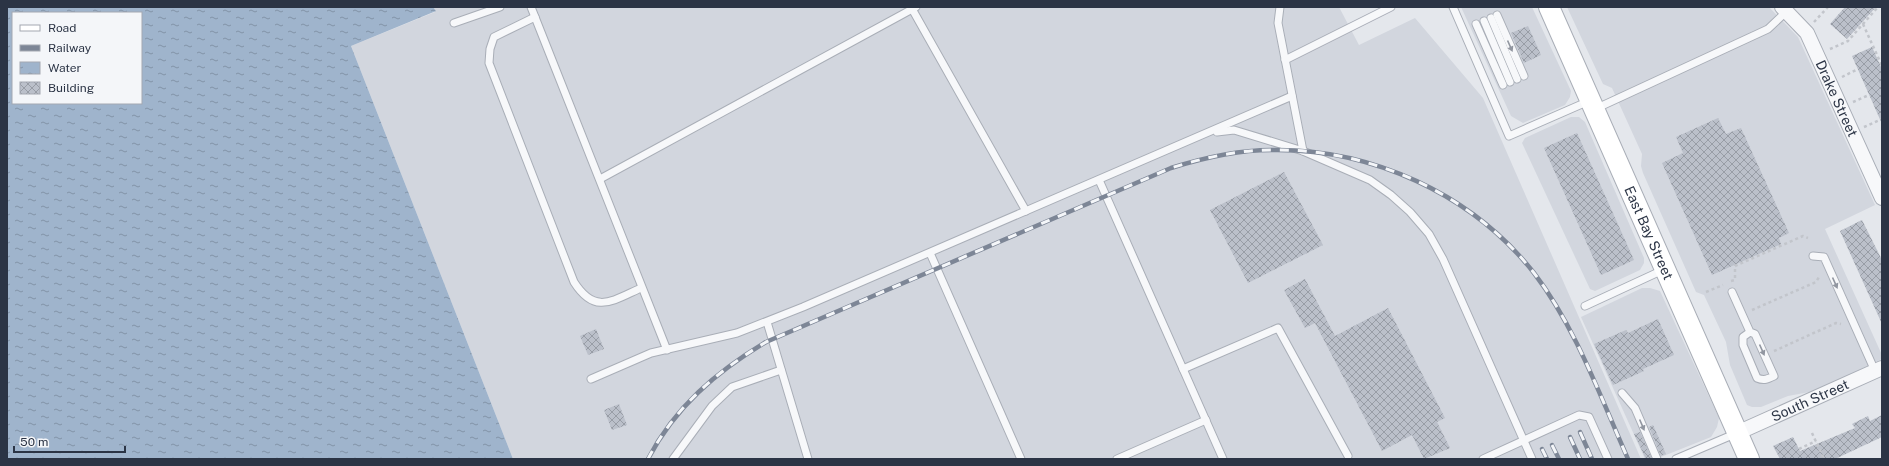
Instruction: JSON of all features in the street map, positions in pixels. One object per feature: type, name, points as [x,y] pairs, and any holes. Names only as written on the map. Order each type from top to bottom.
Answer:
[{"type":"main road","name":"East Bay Street","points":[[1548,7],[1749,459]]},
{"type":"street","name":"Drake Street","points":[[1784,9],[1807,33],[1882,198]]},
{"type":"street","name":"South Street","points":[[1737,432],[1878,369]]},
{"type":"lane","points":[[454,23],[500,7]]},
{"type":"lane","points":[[531,7],[641,288],[667,350]]},
{"type":"lane","points":[[1280,7],[1278,23],[1303,151]]},
{"type":"lane","points":[[1285,60],[1391,7]]},
{"type":"lane","points":[[1453,7],[1509,136],[1591,106],[1768,29],[1784,9]]},
{"type":"lane","points":[[600,180],[913,8],[1026,211]]},
{"type":"lane","points":[[534,17],[494,37],[490,49],[489,63],[574,282],[582,295],[590,300],[602,303],[611,302],[641,288]]},
{"type":"lane","points":[[1510,82],[1490,18],[1520,78]]},
{"type":"lane","points":[[1476,24],[1503,85]]},
{"type":"lane","points":[[591,379],[651,353],[737,332],[767,322],[1292,96]]},
{"type":"lane","points":[[1205,134],[1234,130],[1303,151],[1370,180],[1391,195],[1410,212],[1429,234],[1443,259],[1532,459]]},
{"type":"lane","points":[[1099,180],[1223,459]]},
{"type":"lane","points":[[930,253],[1021,459]]},
{"type":"lane","points":[[1813,256],[1824,257],[1878,369]]},
{"type":"lane","points":[[1585,306],[1664,270]]},
{"type":"lane","points":[[1732,292],[1750,332],[1755,334],[1774,376],[1762,381],[1758,378],[1743,345],[1743,337],[1750,332]]},
{"type":"lane","points":[[767,322],[808,459]]},
{"type":"lane","points":[[1183,369],[1278,328],[1348,456]]},
{"type":"lane","points":[[673,459],[712,406],[732,387],[781,370]]},
{"type":"lane","points":[[1622,393],[1635,408],[1657,459]]},
{"type":"lane","points":[[1483,459],[1579,415],[1586,415],[1589,417],[1608,459]]},
{"type":"lane","points":[[1118,459],[1206,420]]},
{"type":"lane","points":[[1676,459],[1737,432]]},
{"type":"path","points":[[1813,24],[1828,7]]},
{"type":"path","points":[[1829,50],[1848,42],[1878,7]]},
{"type":"path","points":[[1863,24],[1882,66]]},
{"type":"path","points":[[1842,77],[1858,70]]},
{"type":"path","points":[[1853,102],[1869,95]]},
{"type":"path","points":[[1864,128],[1882,119]]},
{"type":"path","points":[[1706,292],[1735,280],[1735,266],[1803,236],[1808,238]]},
{"type":"path","points":[[1752,310],[1816,282],[1819,277]]},
{"type":"path","points":[[1771,352],[1836,323],[1841,324]]},
{"type":"path","points":[[1812,433],[1824,459]]},
{"type":"path","points":[[1799,449],[1816,441]]},
{"type":"shaded area","points":[[433,7],[1339,7],[1359,45],[1415,18],[1483,98],[1641,459],[513,459],[351,46],[435,12]]},
{"type":"shaded area","points":[[1461,7],[1532,7],[1571,91],[1570,97],[1565,105],[1523,123],[1511,116]]},
{"type":"shaded area","points":[[1567,7],[1769,7],[1798,37],[1875,205],[1825,229],[1882,355],[1882,359],[1815,391],[1788,396],[1761,407],[1752,407],[1747,405],[1730,365],[1726,342],[1704,295],[1696,292],[1643,173],[1641,166],[1642,154],[1612,88],[1603,84]]},
{"type":"shaded area","points":[[1571,117],[1579,117],[1585,122],[1644,258],[1644,263],[1640,270],[1595,291],[1590,289],[1522,143],[1525,138]]},
{"type":"shaded area","points":[[1642,288],[1650,288],[1660,291],[1719,418],[1717,427],[1711,437],[1656,459],[1645,459],[1581,317]]},
{"type":"water","points":[[7,7],[433,7],[436,11],[351,46],[513,459],[7,459]]},
{"type":"building","points":[[1845,7],[1876,7],[1847,39],[1830,24]]},
{"type":"building","points":[[1528,26],[1541,55],[1524,63],[1511,33]]},
{"type":"building","points":[[1872,47],[1882,69],[1882,124],[1852,56]]},
{"type":"building","points":[[1718,118],[1726,134],[1741,128],[1789,233],[1779,238],[1781,244],[1712,275],[1662,163],[1683,153],[1676,137]]},
{"type":"building","points":[[1577,133],[1634,260],[1601,275],[1544,148]]},
{"type":"building","points":[[1284,172],[1323,245],[1248,283],[1210,210]]},
{"type":"building","points":[[1862,220],[1882,260],[1882,324],[1840,231]]},
{"type":"building","points":[[1305,279],[1335,336],[1388,308],[1445,418],[1437,422],[1450,448],[1424,459],[1412,435],[1382,451],[1315,323],[1305,328],[1284,290]]},
{"type":"building","points":[[1658,319],[1674,355],[1613,385],[1594,344],[1626,330],[1628,333]]},
{"type":"building","points":[[596,329],[604,349],[588,355],[580,336]]},
{"type":"building","points":[[619,404],[627,425],[612,430],[604,410]]},
{"type":"building","points":[[1882,415],[1882,437],[1835,459],[1780,459],[1773,446],[1793,437],[1800,451],[1855,428],[1852,424],[1868,416],[1870,421]]},
{"type":"building","points":[[1653,425],[1666,454],[1661,456],[1649,427]]},
{"type":"building","points":[[1640,432],[1652,459],[1646,459],[1634,434]]},
{"type":"railway","points":[[648,459],[671,423],[698,392],[730,366],[766,342],[1171,168],[1220,155],[1258,150],[1308,151],[1346,157],[1382,167],[1417,181],[1450,199],[1481,220],[1509,245],[1534,273],[1549,294],[1575,339],[1628,459]]},
{"type":"railway","points":[[1580,432],[1592,459]]},
{"type":"railway","points":[[1570,437],[1580,459]]},
{"type":"railway","points":[[1552,445],[1559,459]]},
{"type":"railway","points":[[1542,449],[1547,459]]}]
